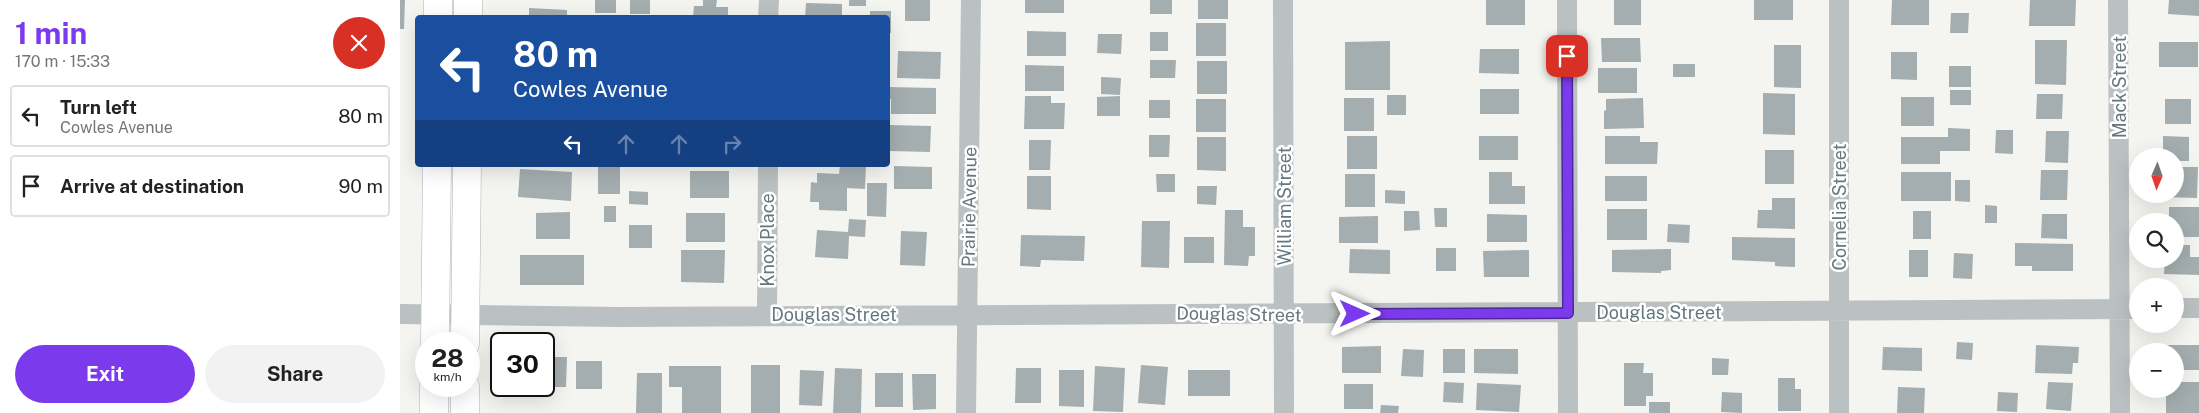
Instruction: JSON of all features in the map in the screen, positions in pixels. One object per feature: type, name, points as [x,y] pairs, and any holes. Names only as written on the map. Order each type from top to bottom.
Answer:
[{"type":"main road","points":[[438,0],[438,15]]},
{"type":"main road","points":[[468,0],[468,15]]},
{"type":"main road","points":[[435,332],[437,167]]},
{"type":"main road","points":[[466,167],[466,332]]},
{"type":"main road","points":[[434,397],[434,413]]},
{"type":"main road","points":[[465,397],[465,413]]},
{"type":"street","points":[[768,15],[769,0]]},
{"type":"street","name":"Prairie Avenue","points":[[966,413],[971,0]]},
{"type":"street","name":"William Street","points":[[1283,0],[1284,413]]},
{"type":"street","points":[[1566,0],[1568,413]]},
{"type":"street","name":"Cornelia Street","points":[[1839,0],[1839,413]]},
{"type":"street","name":"Mack Street","points":[[2118,0],[2129,309],[2120,413]]},
{"type":"street","name":"Knox Place","points":[[767,315],[768,167]]},
{"type":"street","points":[[2184,308],[2199,308]]},
{"type":"street","name":"Douglas Street","points":[[400,314],[619,317],[1128,312],[1284,315],[2129,309]]},
{"type":"building","points":[[400,0],[405,0],[404,29],[400,29]]},
{"type":"building","points":[[595,0],[616,0],[616,13],[595,13]]},
{"type":"building","points":[[630,0],[650,0],[650,14],[630,14]]},
{"type":"building","points":[[703,0],[717,0],[716,7],[728,7],[728,15],[693,15],[694,6],[703,6]]},
{"type":"building","points":[[849,0],[866,0],[866,6],[849,6]]},
{"type":"building","points":[[905,0],[930,0],[930,21],[905,21]]},
{"type":"building","points":[[1025,0],[1064,0],[1064,13],[1025,13]]},
{"type":"building","points":[[1150,0],[1172,0],[1172,14],[1150,14]]},
{"type":"building","points":[[1198,0],[1228,0],[1228,19],[1198,19]]},
{"type":"building","points":[[1486,0],[1525,0],[1525,25],[1486,25]]},
{"type":"building","points":[[1614,0],[1641,0],[1641,25],[1614,25]]},
{"type":"building","points":[[1754,0],[1793,0],[1793,20],[1754,20]]},
{"type":"building","points":[[1892,0],[1929,0],[1929,25],[1891,25]]},
{"type":"building","points":[[2030,0],[2076,0],[2075,26],[2029,26]]},
{"type":"building","points":[[2169,0],[2199,0],[2199,16],[2168,14]]},
{"type":"building","points":[[806,3],[842,4],[842,15],[805,15]]},
{"type":"building","points":[[529,8],[567,10],[567,15],[529,15]]},
{"type":"building","points":[[870,11],[891,11],[891,33],[890,15],[870,15]]},
{"type":"building","points":[[1951,13],[1969,13],[1968,33],[1950,33]]},
{"type":"building","points":[[1196,23],[1226,23],[1226,56],[1196,56]]},
{"type":"building","points":[[1027,31],[1066,32],[1066,56],[1027,56]]},
{"type":"building","points":[[1150,32],[1168,32],[1168,51],[1150,51]]},
{"type":"building","points":[[1098,34],[1122,34],[1121,54],[1097,53]]},
{"type":"building","points":[[1601,38],[1640,38],[1641,62],[1602,62]]},
{"type":"building","points":[[2035,40],[2067,40],[2066,85],[2035,84]]},
{"type":"building","points":[[1390,41],[1390,90],[1345,90],[1345,42]]},
{"type":"building","points":[[2159,42],[2198,42],[2198,67],[2159,67]]},
{"type":"building","points":[[1774,45],[1801,45],[1801,88],[1774,87]]},
{"type":"building","points":[[1480,49],[1519,49],[1519,74],[1479,73]]},
{"type":"building","points":[[898,51],[941,52],[940,79],[897,78]]},
{"type":"building","points":[[1891,52],[1917,52],[1917,80],[1891,79]]},
{"type":"building","points":[[1150,60],[1176,60],[1175,78],[1150,78]]},
{"type":"building","points":[[1197,61],[1227,61],[1227,94],[1197,94]]},
{"type":"building","points":[[1673,64],[1695,64],[1695,77],[1673,77]]},
{"type":"building","points":[[1025,65],[1064,66],[1064,91],[1025,91]]},
{"type":"building","points":[[1949,66],[1971,66],[1971,87],[1949,87]]},
{"type":"building","points":[[1598,68],[1637,68],[1637,93],[1598,93]]},
{"type":"building","points":[[1101,77],[1121,78],[1120,95],[1101,94]]},
{"type":"building","points":[[890,87],[936,88],[936,114],[891,114]]},
{"type":"building","points":[[1480,89],[1519,89],[1519,114],[1480,114]]},
{"type":"building","points":[[1950,90],[1971,90],[1971,105],[1950,105]]},
{"type":"building","points":[[1763,93],[1795,94],[1795,135],[1763,134]]},
{"type":"building","points":[[2037,94],[2063,94],[2062,119],[2036,119]]},
{"type":"building","points":[[1387,95],[1406,95],[1406,115],[1387,115]]},
{"type":"building","points":[[1025,96],[1051,96],[1051,103],[1065,103],[1064,129],[1024,129]]},
{"type":"building","points":[[1120,96],[1120,116],[1097,116],[1097,97]]},
{"type":"building","points":[[1901,97],[1934,97],[1934,126],[1901,126]]},
{"type":"building","points":[[1344,98],[1374,98],[1374,131],[1344,131]]},
{"type":"building","points":[[1643,98],[1644,128],[1604,129],[1606,99]]},
{"type":"building","points":[[1196,99],[1226,99],[1226,132],[1196,132]]},
{"type":"building","points":[[2165,99],[2191,99],[2191,124],[2165,124]]},
{"type":"building","points":[[1149,100],[1170,100],[1170,118],[1149,118]]},
{"type":"building","points":[[890,125],[931,126],[930,152],[890,151]]},
{"type":"building","points":[[1948,128],[1970,129],[1970,151],[1940,151],[1940,164],[1901,164],[1901,137],[1948,137]]},
{"type":"building","points":[[1996,130],[2013,130],[2013,154],[1995,153]]},
{"type":"building","points":[[2046,131],[2069,131],[2068,163],[2045,162]]},
{"type":"building","points":[[1149,135],[1170,135],[1169,157],[1149,157]]},
{"type":"building","points":[[1347,136],[1377,136],[1377,169],[1347,169]]},
{"type":"building","points":[[1479,136],[1518,136],[1518,160],[1479,160]]},
{"type":"building","points":[[1605,136],[1640,136],[1640,142],[1658,142],[1657,164],[1605,164]]},
{"type":"building","points":[[2163,136],[2189,137],[2189,161],[2184,161],[2184,148],[2163,148]]},
{"type":"building","points":[[1197,137],[1226,137],[1226,171],[1197,170]]},
{"type":"building","points":[[1029,140],[1051,140],[1050,170],[1029,170]]},
{"type":"building","points":[[1765,150],[1794,150],[1794,184],[1765,184]]},
{"type":"building","points":[[894,166],[932,167],[932,189],[894,189]]},
{"type":"building","points":[[598,167],[620,167],[620,194],[598,194]]},
{"type":"building","points":[[840,167],[866,167],[865,189],[847,188],[847,211],[819,210],[819,202],[810,202],[811,182],[817,183],[817,173],[839,174]]},
{"type":"building","points":[[2184,167],[2198,167],[2197,198],[2184,198]]},
{"type":"building","points":[[520,169],[572,172],[571,201],[518,197]]},
{"type":"building","points":[[2041,170],[2068,170],[2067,200],[2040,200]]},
{"type":"building","points":[[690,171],[729,171],[729,198],[690,198]]},
{"type":"building","points":[[1489,172],[1512,172],[1512,186],[1525,186],[1525,204],[1489,204]]},
{"type":"building","points":[[1901,172],[1951,172],[1951,201],[1901,201]]},
{"type":"building","points":[[1156,174],[1175,174],[1175,192],[1157,192]]},
{"type":"building","points":[[1345,174],[1375,174],[1375,207],[1345,207]]},
{"type":"building","points":[[1027,176],[1051,176],[1051,210],[1027,209]]},
{"type":"building","points":[[1605,176],[1647,176],[1647,201],[1605,201]]},
{"type":"building","points":[[1955,180],[1970,180],[1970,202],[1955,201]]},
{"type":"building","points":[[867,183],[887,183],[886,217],[867,216]]},
{"type":"building","points":[[1197,186],[1217,186],[1216,205],[1197,204]]},
{"type":"building","points":[[1385,190],[1405,191],[1405,204],[1385,203]]},
{"type":"building","points":[[629,191],[648,192],[648,205],[629,204]]},
{"type":"building","points":[[1772,198],[1795,198],[1795,229],[1757,228],[1758,210],[1772,210]]},
{"type":"building","points":[[1985,205],[1997,206],[1997,223],[1985,223]]},
{"type":"building","points":[[604,206],[616,206],[616,222],[604,222]]},
{"type":"building","points":[[2169,207],[2199,207],[2199,237],[2184,237],[2184,213],[2169,213]]},
{"type":"building","points":[[1434,208],[1447,208],[1447,227],[1435,227]]},
{"type":"building","points":[[1607,209],[1647,209],[1647,240],[1607,240]]},
{"type":"building","points":[[1225,210],[1243,210],[1243,227],[1255,227],[1255,256],[1249,256],[1248,266],[1224,265]]},
{"type":"building","points":[[1404,211],[1419,211],[1420,230],[1404,231]]},
{"type":"building","points":[[1913,211],[1931,211],[1931,239],[1913,239]]},
{"type":"building","points":[[570,212],[570,239],[536,239],[536,213]]},
{"type":"building","points":[[686,213],[725,213],[725,242],[686,242]]},
{"type":"building","points":[[1487,214],[1527,215],[1527,242],[1487,242]]},
{"type":"building","points":[[2042,214],[2067,214],[2067,239],[2041,238]]},
{"type":"building","points":[[1378,216],[1378,243],[1339,243],[1339,217]]},
{"type":"building","points":[[849,219],[866,220],[865,237],[849,236],[848,259],[815,257],[817,230],[848,232]]},
{"type":"building","points":[[1142,221],[1170,221],[1169,268],[1141,267]]},
{"type":"building","points":[[1668,224],[1690,225],[1689,243],[1667,242]]},
{"type":"building","points":[[629,225],[652,225],[652,248],[629,248]]},
{"type":"building","points":[[901,231],[927,232],[925,266],[900,265]]},
{"type":"building","points":[[1021,235],[1085,236],[1084,261],[1041,260],[1040,267],[1020,266]]},
{"type":"building","points":[[1184,237],[1214,237],[1214,263],[1184,263]]},
{"type":"building","points":[[1732,237],[1795,238],[1795,267],[1775,266],[1775,262],[1732,260]]},
{"type":"building","points":[[2015,243],[2073,244],[2073,271],[2032,271],[2032,266],[2015,266]]},
{"type":"building","points":[[2184,245],[2190,245],[2190,257],[2199,257],[2199,275],[2164,274],[2164,268],[2184,268]]},
{"type":"building","points":[[1436,248],[1456,248],[1456,271],[1436,271]]},
{"type":"building","points":[[1350,249],[1390,250],[1390,274],[1349,273]]},
{"type":"building","points":[[1671,249],[1671,270],[1661,271],[1661,273],[1612,272],[1612,250]]},
{"type":"building","points":[[681,250],[725,250],[724,283],[681,282]]},
{"type":"building","points":[[1529,250],[1529,277],[1484,277],[1483,251]]},
{"type":"building","points":[[1909,250],[1928,250],[1928,277],[1909,277]]},
{"type":"building","points":[[1954,253],[1973,254],[1972,279],[1953,278]]},
{"type":"building","points":[[520,255],[584,255],[584,285],[520,285]]},
{"type":"building","points":[[1957,342],[1973,343],[1972,360],[1956,359]]},
{"type":"building","points":[[2036,345],[2079,347],[2078,363],[2073,363],[2072,374],[2035,373]]},
{"type":"building","points":[[2184,345],[2199,345],[2199,370],[2184,370]]},
{"type":"building","points":[[1381,346],[1381,373],[1342,373],[1342,347]]},
{"type":"building","points":[[1883,347],[1922,348],[1922,371],[1882,370]]},
{"type":"building","points":[[1403,349],[1424,350],[1423,377],[1401,376]]},
{"type":"building","points":[[1443,349],[1465,349],[1465,373],[1443,373]]},
{"type":"building","points":[[1474,349],[1518,349],[1518,374],[1474,373]]},
{"type":"building","points":[[555,357],[567,357],[566,387],[555,387]]},
{"type":"building","points":[[1712,358],[1729,359],[1728,375],[1712,375]]},
{"type":"building","points":[[576,361],[602,361],[602,389],[576,389]]},
{"type":"building","points":[[1624,363],[1644,363],[1643,373],[1653,373],[1653,396],[1646,396],[1646,406],[1624,406]]},
{"type":"building","points":[[751,365],[780,365],[780,413],[751,413]]},
{"type":"building","points":[[1141,365],[1168,367],[1165,405],[1138,403]]},
{"type":"building","points":[[669,366],[721,366],[721,413],[682,413],[682,387],[669,387]]},
{"type":"building","points":[[1095,366],[1125,368],[1123,412],[1093,411]]},
{"type":"building","points":[[835,368],[862,369],[861,413],[833,413]]},
{"type":"building","points":[[1016,368],[1041,368],[1041,403],[1015,403]]},
{"type":"building","points":[[800,370],[824,371],[822,406],[799,405]]},
{"type":"building","points":[[1059,370],[1084,370],[1084,407],[1059,406]]},
{"type":"building","points":[[1188,370],[1230,370],[1230,396],[1188,396]]},
{"type":"building","points":[[637,373],[662,373],[662,413],[636,413]]},
{"type":"building","points":[[875,373],[903,373],[903,407],[875,407]]},
{"type":"building","points":[[912,374],[936,374],[936,409],[913,410]]},
{"type":"building","points":[[1778,378],[1795,378],[1795,389],[1801,389],[1801,411],[1778,411]]},
{"type":"building","points":[[1444,382],[1464,383],[1463,403],[1443,402]]},
{"type":"building","points":[[2048,382],[2073,383],[2071,411],[2046,409]]},
{"type":"building","points":[[2184,382],[2199,382],[2199,413],[2166,413],[2166,398],[2184,398]]},
{"type":"building","points":[[1477,383],[1521,385],[1519,412],[1476,410]]},
{"type":"building","points":[[1344,384],[1373,384],[1373,409],[1344,409]]},
{"type":"building","points":[[1898,387],[1925,388],[1924,413],[1897,413]]},
{"type":"building","points":[[1722,392],[1742,393],[1742,413],[1721,412]]},
{"type":"building","points":[[1998,392],[2018,393],[2017,412],[1997,411]]},
{"type":"building","points":[[1649,402],[1670,402],[1670,413],[1649,413]]},
{"type":"building","points":[[1381,405],[1399,406],[1398,413],[1380,413]]},
{"type":"route","points":[[1355,314],[1568,313],[1567,56]]}]
